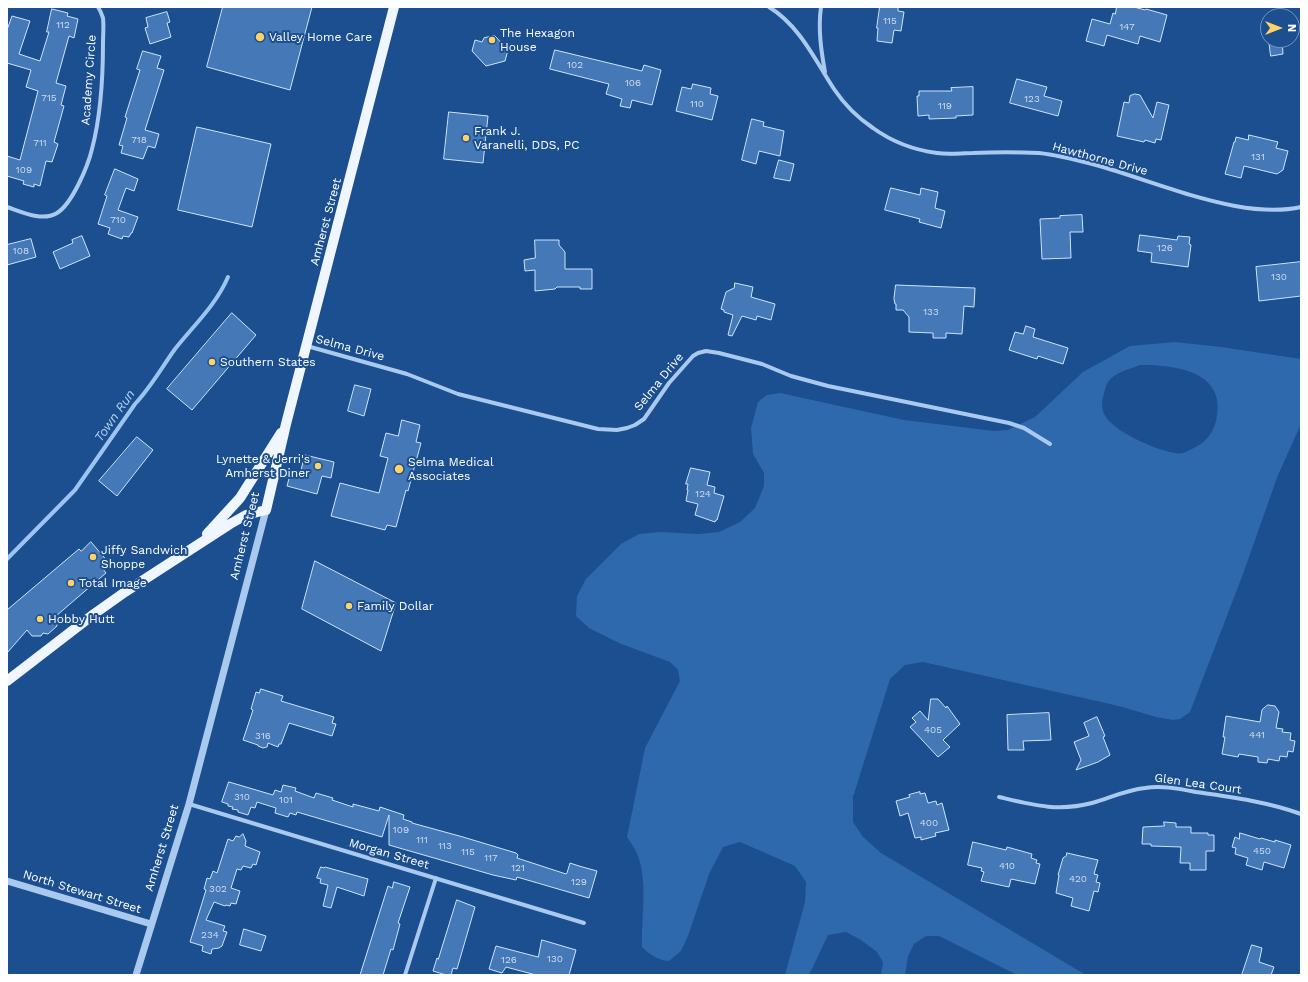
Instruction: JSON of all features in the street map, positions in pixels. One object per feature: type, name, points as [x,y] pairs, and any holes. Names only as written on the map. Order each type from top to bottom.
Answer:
[{"type":"main road","name":"Amherst Street","points":[[266,510],[286,424],[394,7]]},
{"type":"main road","points":[[197,545],[240,498],[286,424]]},
{"type":"main road","points":[[7,681],[125,592],[197,545],[246,516],[266,510]]},
{"type":"street","name":"Academy Circle","points":[[7,207],[37,216],[48,217],[57,214],[64,208],[75,191],[83,174],[92,151],[100,101],[103,60],[103,18],[98,7]]},
{"type":"street","name":"Hawthorne Drive","points":[[770,7],[786,19],[806,43],[835,90],[861,119],[894,140],[916,149],[937,154],[1041,153],[1070,158],[1216,202],[1271,210],[1301,207]]},
{"type":"street","name":"Hawthorne Drive","points":[[821,7],[819,30],[820,48],[826,74]]},
{"type":"street","name":"Selma Drive","points":[[307,346],[407,374],[458,394],[566,422],[617,430],[635,425],[644,418],[669,383],[693,356],[706,351],[756,363],[791,376],[828,386],[1009,423],[1024,428],[1050,444]]},
{"type":"street","name":"Amherst Street","points":[[136,975],[188,804],[266,510]]},
{"type":"street","name":"Glen Lea Court","points":[[999,797],[1037,806],[1057,808],[1078,806],[1127,791],[1146,787],[1166,787],[1279,807],[1301,814]]},
{"type":"street","name":"Morgan Street","points":[[188,804],[584,923]]},
{"type":"street","points":[[405,975],[436,878]]},
{"type":"street","name":"North Stewart Street","points":[[7,881],[152,924]]},
{"type":"shaded area","points":[[1175,342],[1301,359],[1301,424],[1278,475],[1243,574],[1190,712],[1180,719],[1173,720],[1156,717],[1119,706],[923,662],[905,665],[890,679],[853,797],[853,822],[863,837],[881,853],[1086,975],[1017,975],[939,936],[926,936],[914,944],[908,956],[905,975],[881,975],[883,962],[877,952],[861,940],[846,932],[828,935],[809,975],[785,975],[805,902],[806,882],[795,866],[740,842],[723,847],[709,874],[688,936],[681,951],[669,961],[654,957],[642,947],[643,878],[638,856],[627,837],[645,748],[680,681],[678,670],[670,662],[619,643],[589,628],[576,616],[577,596],[586,579],[621,544],[639,534],[660,532],[699,534],[719,532],[740,522],[755,508],[764,486],[764,473],[753,454],[751,428],[758,402],[767,395],[780,393],[904,420],[994,431],[1008,430],[1035,417],[1083,372],[1130,346]],"holes":[[[1140,365],[1154,365],[1196,374],[1207,381],[1214,391],[1218,404],[1216,421],[1213,429],[1202,443],[1184,453],[1176,453],[1151,446],[1118,429],[1107,419],[1104,414],[1102,404],[1103,396],[1108,382],[1111,379],[1123,371]]]},
{"type":"building","name":"Valley Home Care","points":[[223,7],[312,7],[290,90],[207,67]]},
{"type":"building","points":[[880,7],[898,7],[898,11],[904,12],[901,31],[894,30],[892,43],[877,41]]},
{"type":"building","points":[[1117,7],[1134,7],[1167,15],[1160,42],[1140,36],[1138,44],[1107,35],[1104,46],[1086,41],[1092,19],[1110,24],[1113,13],[1115,14]]},
{"type":"building","points":[[52,9],[68,13],[67,16],[78,19],[74,38],[69,36],[56,83],[66,86],[61,105],[64,106],[54,142],[58,144],[52,162],[46,161],[40,186],[34,184],[34,187],[23,184],[24,181],[7,176],[7,156],[20,160],[38,91],[26,87],[31,70],[7,63],[7,30],[12,16],[30,21],[19,54],[40,61],[49,32],[47,32]]},
{"type":"building","points":[[167,12],[170,22],[167,23],[171,37],[150,44],[145,28],[148,27],[146,18]]},
{"type":"building","points":[[495,36],[508,50],[505,61],[486,66],[472,51],[475,40],[482,42],[484,38]]},
{"type":"building","points":[[1270,48],[1283,48],[1283,54],[1271,56]]},
{"type":"building","points":[[555,50],[642,71],[644,65],[661,70],[652,105],[632,100],[630,108],[620,106],[622,99],[606,94],[609,84],[550,69]]},
{"type":"building","points":[[143,51],[161,56],[157,68],[164,70],[145,130],[159,134],[155,148],[148,146],[143,159],[121,153],[123,146],[119,145],[127,118],[125,117],[140,70],[137,69]]},
{"type":"building","points":[[1017,79],[1047,87],[1044,96],[1062,101],[1058,116],[1010,103]]},
{"type":"building","points":[[693,84],[711,88],[710,94],[718,96],[712,120],[676,111],[682,87],[691,89]]},
{"type":"building","points":[[973,87],[973,115],[956,116],[956,118],[929,119],[929,115],[918,116],[917,96],[919,96],[919,91],[952,91],[951,88]]},
{"type":"building","points":[[1135,94],[1140,95],[1153,118],[1157,102],[1169,105],[1161,140],[1156,139],[1155,143],[1117,136],[1124,102],[1129,103],[1130,96]]},
{"type":"building","name":"Frank J. Varanelli, DDS, PC","points":[[449,112],[488,116],[483,163],[444,159]]},
{"type":"building","points":[[752,119],[764,122],[763,126],[784,131],[780,156],[759,151],[756,164],[742,160]]},
{"type":"building","points":[[197,127],[271,144],[252,227],[178,210]]},
{"type":"building","points":[[1249,135],[1278,142],[1276,148],[1288,151],[1283,170],[1277,174],[1244,166],[1241,178],[1225,174],[1236,137],[1248,140]]},
{"type":"building","points":[[779,160],[794,164],[790,181],[774,178]]},
{"type":"building","points":[[115,169],[138,179],[134,191],[126,188],[118,210],[138,217],[132,233],[129,237],[123,236],[122,239],[108,234],[110,228],[98,224],[107,196],[105,195]]},
{"type":"building","points":[[891,188],[920,195],[921,188],[938,192],[935,208],[945,211],[941,228],[919,222],[920,219],[885,210]]},
{"type":"building","points":[[1082,215],[1083,232],[1070,232],[1071,258],[1042,259],[1040,219]]},
{"type":"building","points":[[1140,235],[1177,240],[1178,236],[1190,237],[1189,244],[1191,245],[1188,267],[1151,262],[1152,253],[1138,251]]},
{"type":"building","points":[[82,236],[90,256],[60,269],[53,252],[73,243],[72,240]]},
{"type":"building","points":[[31,239],[36,257],[7,265],[7,245]]},
{"type":"building","points":[[535,240],[559,240],[559,245],[565,252],[565,269],[592,269],[592,289],[580,289],[580,287],[557,287],[555,289],[535,291],[535,270],[525,271],[524,260],[535,258]]},
{"type":"building","points":[[1301,262],[1301,296],[1259,301],[1256,267]]},
{"type":"building","points":[[735,283],[753,287],[751,297],[775,304],[771,320],[757,316],[756,320],[742,316],[732,336],[728,335],[733,315],[724,312],[724,310],[721,309],[726,292],[734,288]]},
{"type":"building","points":[[896,285],[975,288],[974,307],[964,306],[962,334],[946,333],[946,338],[933,338],[933,333],[909,332],[909,317],[903,310],[896,310],[894,299]]},
{"type":"building","name":"Southern States","points":[[232,313],[256,335],[192,410],[167,389]]},
{"type":"building","points":[[1026,326],[1035,329],[1033,337],[1068,348],[1063,364],[1038,356],[1037,359],[1009,350],[1015,332],[1023,334]]},
{"type":"building","points":[[355,385],[371,389],[364,416],[348,411]]},
{"type":"building","name":"Selma Medical Associates","points":[[402,420],[420,425],[416,442],[421,443],[408,491],[406,490],[396,527],[387,525],[385,530],[331,516],[340,483],[379,493],[388,458],[380,456],[386,433],[398,436]]},
{"type":"building","points":[[137,437],[153,450],[117,496],[99,481]]},
{"type":"building","points":[[305,455],[334,462],[331,478],[322,476],[317,494],[287,486],[291,471],[300,473]]},
{"type":"building","points":[[691,468],[710,472],[707,485],[715,487],[714,493],[724,496],[717,520],[715,522],[695,515],[698,504],[686,501],[688,484],[686,484]]},
{"type":"building","points":[[91,542],[109,563],[103,569],[106,573],[56,616],[57,626],[48,634],[43,633],[41,636],[32,636],[27,630],[7,653],[7,610],[79,549],[81,551]]},
{"type":"building","name":"Family Dollar","points":[[315,561],[396,603],[381,651],[302,609]]},
{"type":"building","points":[[261,689],[283,696],[281,701],[334,717],[332,723],[336,724],[332,736],[289,723],[281,744],[279,744],[278,747],[268,743],[267,747],[263,748],[243,740],[253,710],[251,709],[256,692],[259,693]]},
{"type":"building","points":[[931,699],[938,699],[946,708],[947,706],[960,724],[943,740],[950,747],[938,757],[910,727],[916,722],[912,718],[920,711],[928,720]]},
{"type":"building","points":[[1268,705],[1275,706],[1279,712],[1276,728],[1283,729],[1282,732],[1291,733],[1290,740],[1295,741],[1293,752],[1288,751],[1287,757],[1280,756],[1279,761],[1268,759],[1267,763],[1258,762],[1258,757],[1239,754],[1238,757],[1222,754],[1225,737],[1223,737],[1226,716],[1260,722],[1262,710]]},
{"type":"building","points":[[1049,713],[1051,740],[1023,741],[1024,750],[1008,750],[1007,715]]},
{"type":"building","points":[[1097,717],[1105,736],[1103,737],[1110,755],[1098,762],[1076,770],[1081,760],[1074,742],[1089,736],[1084,723]]},
{"type":"building","points":[[229,782],[273,795],[275,790],[281,792],[283,785],[296,788],[295,791],[314,798],[316,793],[333,798],[332,800],[353,807],[353,804],[379,811],[380,807],[404,815],[403,819],[412,823],[516,853],[518,855],[517,858],[566,874],[570,863],[597,871],[589,898],[517,877],[516,880],[493,875],[389,845],[389,815],[382,837],[297,812],[296,815],[290,813],[288,817],[275,813],[276,808],[257,802],[255,808],[251,807],[248,815],[238,812],[238,810],[232,809],[233,807],[222,802]]},
{"type":"building","points":[[920,792],[920,794],[925,793],[928,803],[936,801],[937,805],[942,803],[949,830],[935,833],[936,836],[921,840],[921,837],[915,838],[908,813],[900,816],[896,801]]},
{"type":"building","points":[[1164,822],[1176,823],[1176,827],[1191,827],[1191,833],[1208,833],[1208,835],[1214,835],[1214,851],[1206,851],[1206,870],[1190,870],[1190,863],[1180,863],[1181,847],[1151,846],[1151,844],[1142,844],[1143,827],[1164,826]]},
{"type":"building","points":[[1240,833],[1260,839],[1275,842],[1275,840],[1291,845],[1284,868],[1264,862],[1262,870],[1246,865],[1248,858],[1235,854],[1236,848],[1232,847],[1235,837],[1239,839]]},
{"type":"building","points":[[243,834],[246,841],[245,846],[260,852],[256,865],[253,864],[251,868],[243,866],[241,870],[237,869],[231,888],[240,891],[236,904],[231,903],[230,906],[225,906],[214,902],[206,920],[225,926],[223,931],[227,932],[222,946],[212,949],[211,954],[202,951],[203,946],[190,942],[206,890],[204,889],[207,878],[210,879],[213,871],[217,873],[228,839],[233,841],[236,836],[239,837]]},
{"type":"building","points":[[973,842],[1006,850],[1007,847],[1032,854],[1031,858],[1037,860],[1036,863],[1040,864],[1035,884],[1011,879],[1009,887],[981,881],[984,872],[981,871],[982,868],[968,865]]},
{"type":"building","points":[[1067,853],[1098,860],[1094,874],[1098,875],[1096,882],[1100,883],[1098,892],[1094,891],[1089,911],[1071,906],[1073,898],[1056,893],[1058,875],[1063,858]]},
{"type":"building","points":[[321,867],[368,879],[364,896],[337,887],[331,908],[323,906],[328,885],[320,883],[321,879],[317,878]]},
{"type":"building","points":[[394,882],[410,887],[398,923],[400,924],[393,950],[391,949],[383,975],[360,975],[388,886],[392,888]]},
{"type":"building","points":[[457,900],[475,907],[457,969],[453,968],[451,975],[446,975],[433,971]]},
{"type":"building","points":[[244,929],[266,936],[261,951],[240,945]]},
{"type":"building","points":[[542,940],[576,950],[569,975],[536,975],[506,967],[502,973],[489,969],[496,946],[538,957]]},
{"type":"building","points":[[1252,945],[1262,948],[1259,962],[1274,967],[1271,975],[1242,975]]},
{"type":"waterway","name":"Town Run","points":[[7,559],[75,490],[175,349],[211,306],[228,277]]},
{"type":"place","name":"Valley Home Care","points":[[260,37]]},
{"type":"place","name":"The Hexagon House","points":[[492,40]]},
{"type":"place","name":"Frank J. Varanelli, DDS, PC","points":[[466,138]]},
{"type":"place","name":"Southern States","points":[[212,362]]},
{"type":"place","name":"Lynette & Jerri's Amherst Diner","points":[[318,466]]},
{"type":"place","name":"Selma Medical Associates","points":[[399,469]]},
{"type":"place","name":"Jiffy Sandwich Shoppe","points":[[93,557]]},
{"type":"place","name":"Total Image","points":[[71,583]]},
{"type":"place","name":"Family Dollar","points":[[349,606]]},
{"type":"place","name":"Hobby Hutt","points":[[40,619]]}]
